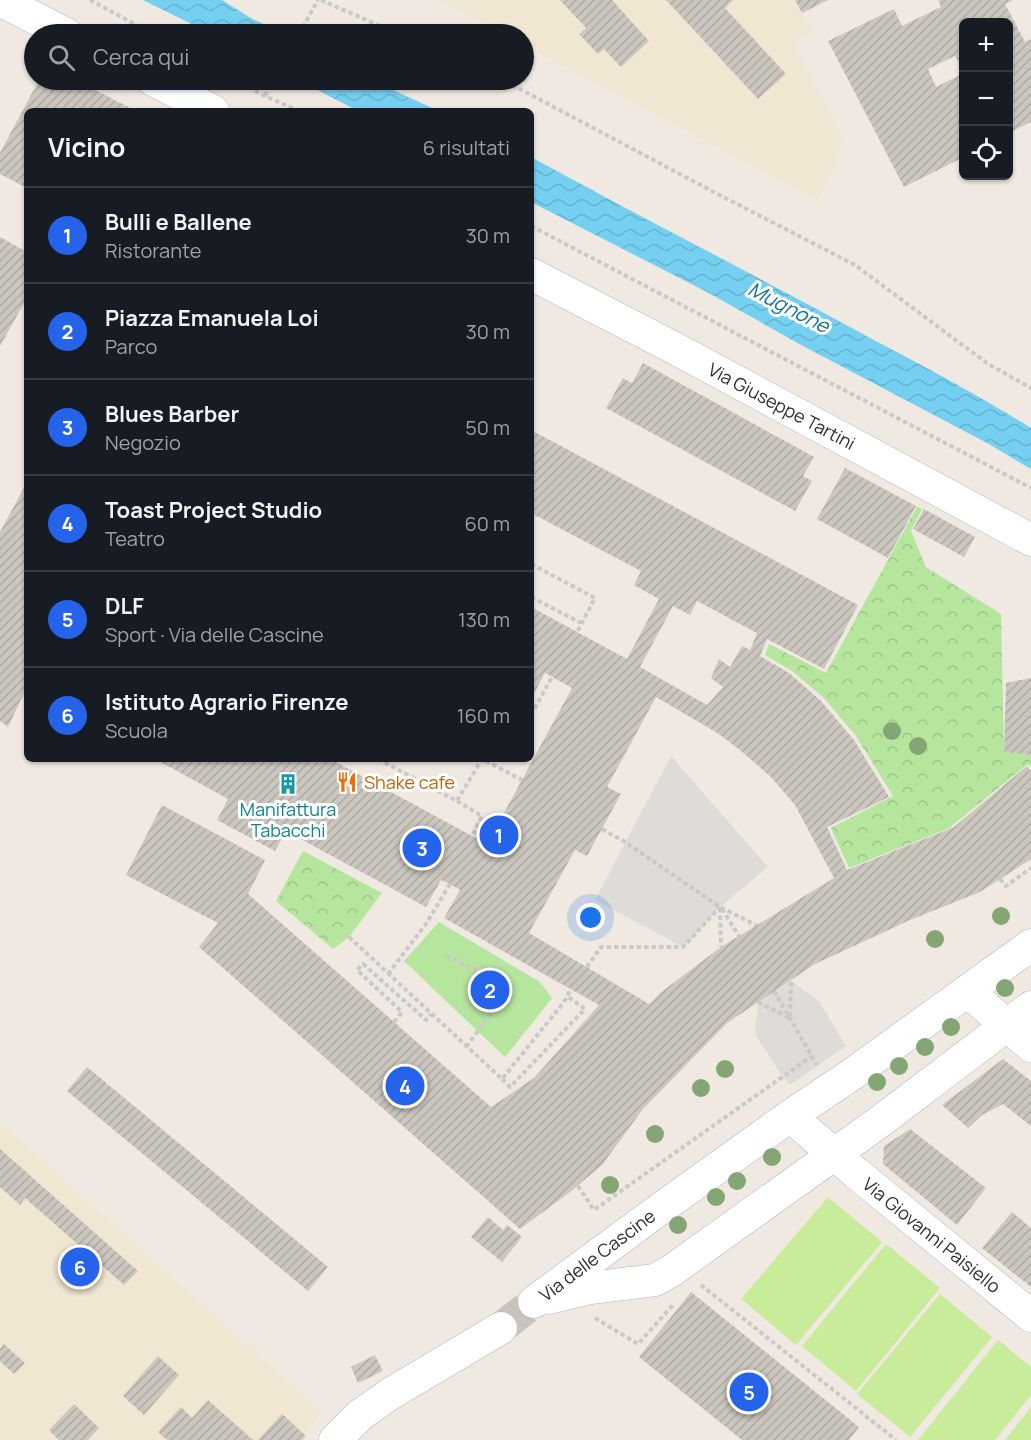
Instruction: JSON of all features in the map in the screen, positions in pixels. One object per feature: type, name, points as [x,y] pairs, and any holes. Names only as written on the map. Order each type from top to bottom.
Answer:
[{"type":"street","points":[[0,0],[47,24]]},
{"type":"street","points":[[172,90],[207,108]]},
{"type":"street","name":"Via Giuseppe Tartini","points":[[534,276],[678,350],[1031,540]]},
{"type":"street","name":"Via delle Cascine","points":[[1019,1016],[882,1120],[661,1277],[655,1280],[581,1289],[534,1302],[655,1212],[1031,945]]},
{"type":"street","points":[[967,991],[1019,1016],[1031,1046]]},
{"type":"street","points":[[790,1116],[834,1154]]},
{"type":"street","name":"Via Giovanni Paisiello","points":[[834,1154],[1031,1316]]},
{"type":"street","points":[[335,1440],[360,1416],[390,1394],[501,1328]]},
{"type":"path","points":[[90,0],[134,24]]},
{"type":"path","points":[[304,24],[318,1],[374,24]]},
{"type":"path","points":[[257,90],[293,108]]},
{"type":"path","points":[[266,94],[268,90]]},
{"type":"path","points":[[522,90],[855,265],[988,364],[1031,388]]},
{"type":"path","points":[[534,228],[1031,488]]},
{"type":"path","points":[[534,566],[595,598],[576,632]]},
{"type":"path","points":[[534,599],[581,623]]},
{"type":"path","points":[[534,710],[552,677]]},
{"type":"path","points":[[384,762],[482,816],[472,836]]},
{"type":"path","points":[[457,801],[480,762]]},
{"type":"path","points":[[488,762],[522,780]]},
{"type":"path","points":[[602,829],[626,842],[720,907],[756,925]]},
{"type":"path","points":[[1000,879],[1006,886],[1031,868]]},
{"type":"path","points":[[388,974],[426,924],[450,885]]},
{"type":"path","points":[[720,907],[739,936]]},
{"type":"path","points":[[720,907],[721,947]]},
{"type":"path","points":[[586,967],[601,947],[683,947],[720,907]]},
{"type":"path","points":[[349,937],[510,1087],[585,1009],[567,996]]},
{"type":"path","points":[[446,956],[511,986],[466,1047]]},
{"type":"path","points":[[394,1022],[402,1012],[357,970],[363,964],[426,1020],[431,1014]]},
{"type":"path","points":[[790,1018],[791,981]]},
{"type":"path","points":[[502,1079],[572,989]]},
{"type":"path","points":[[774,991],[821,1071]]},
{"type":"path","points":[[758,1002],[790,1018]]},
{"type":"path","points":[[578,1186],[594,1210],[812,1056]]},
{"type":"path","points":[[696,1281],[896,1440]]},
{"type":"path","points":[[588,1314],[638,1344],[677,1300]]},
{"type":"shaded area","points":[[439,0],[794,0],[812,32],[793,43],[844,142],[818,200],[534,50],[534,24],[486,24]]},
{"type":"shaded area","points":[[671,756],[768,867],[720,907],[683,947],[595,900]]},
{"type":"shaded area","points":[[791,981],[819,1001],[846,1046],[790,1085],[755,1034],[758,1002]]},
{"type":"shaded area","points":[[0,1122],[321,1412],[302,1440],[0,1440]]},
{"type":"green space","points":[[917,507],[922,509],[911,531],[926,567],[1001,614],[1004,752],[1031,755],[1031,768],[1028,764],[949,828],[849,868],[831,828],[893,796],[856,736],[824,698],[792,671],[765,655],[769,644],[826,673]]},
{"type":"green space","points":[[303,851],[382,893],[349,937],[333,949],[276,901]]},
{"type":"green space","points":[[439,922],[540,982],[552,998],[505,1057],[404,961]]},
{"type":"green space","points":[[828,1197],[882,1242],[796,1345],[741,1299]]},
{"type":"green space","points":[[886,1244],[940,1288],[856,1391],[802,1346]]},
{"type":"green space","points":[[940,1294],[992,1337],[910,1437],[857,1394]]},
{"type":"green space","points":[[998,1340],[1031,1367],[1031,1395],[995,1440],[918,1440]]},
{"type":"green space","points":[[1031,1407],[1031,1440],[1005,1440]]},
{"type":"water","points":[[143,0],[222,0],[263,24],[192,24]]},
{"type":"water","points":[[317,90],[393,90],[432,108],[352,108]]},
{"type":"water","name":"Mugnone","points":[[534,159],[932,371],[1031,428],[1031,469],[987,443],[803,346],[707,292],[534,204]]},
{"type":"building","points":[[560,0],[612,0],[649,41],[621,67],[604,49],[598,54],[579,34],[586,28]]},
{"type":"building","points":[[666,0],[733,0],[725,8],[786,74],[758,99]]},
{"type":"building","points":[[795,0],[828,0],[802,13]]},
{"type":"building","points":[[938,0],[1013,0],[1005,4],[1012,18],[959,18],[959,62],[955,56],[928,69],[936,87],[959,76],[959,160],[904,187],[828,41],[894,9],[902,26],[941,7]]},
{"type":"building","points":[[1013,19],[1025,42],[1030,39],[1031,41],[1031,122],[1013,131]]},
{"type":"building","points":[[34,90],[95,90],[130,108],[24,108]]},
{"type":"building","points":[[24,108],[24,186],[0,174],[0,153]]},
{"type":"building","points":[[0,237],[24,250],[24,303],[0,346]]},
{"type":"building","points":[[643,363],[814,457],[803,476],[812,481],[795,511],[606,408],[623,378],[632,383]]},
{"type":"building","points":[[534,432],[858,605],[824,669],[767,639],[760,656],[789,673],[821,701],[854,740],[889,797],[827,827],[847,870],[954,827],[1027,766],[1031,771],[1031,859],[980,892],[910,920],[815,964],[727,1023],[643,1109],[602,1165],[520,1229],[199,947],[218,923],[126,875],[162,805],[265,860],[248,894],[491,1107],[534,1078],[599,1005],[444,918],[460,890],[450,884],[441,880],[426,907],[286,831],[275,851],[217,820],[228,799],[160,762],[336,762],[487,844],[532,762],[534,762],[534,758],[572,688],[545,673],[534,693],[534,609],[627,659],[659,599],[634,585],[641,571],[534,515]],"holes":[[[697,601],[757,633],[750,650],[742,646],[730,667],[719,659],[711,678],[723,687],[707,705],[640,667],[673,606],[690,615]],[[656,697],[719,734],[771,777],[795,805],[834,878],[721,947],[649,1004],[529,933],[575,850],[587,856],[621,794],[607,787]]]},
{"type":"building","points":[[845,468],[916,506],[888,558],[817,519]]},
{"type":"building","points":[[24,488],[24,693],[8,727],[0,721],[0,532]]},
{"type":"building","points":[[924,509],[975,537],[964,557],[913,529]]},
{"type":"building","points":[[1031,678],[1031,755],[1004,752],[1006,683]]},
{"type":"building","points":[[1003,1059],[1031,1081],[1031,1126],[1003,1104],[982,1115],[968,1128],[942,1105]]},
{"type":"building","points":[[87,1067],[328,1267],[308,1291],[67,1091]]},
{"type":"building","points":[[910,1129],[986,1188],[957,1225],[883,1164],[884,1146]]},
{"type":"building","points":[[0,1149],[138,1271],[124,1285],[25,1198],[20,1205],[0,1187]]},
{"type":"building","points":[[1012,1212],[1031,1228],[1031,1287],[982,1248]]},
{"type":"building","points":[[488,1217],[503,1230],[507,1225],[522,1237],[502,1262],[471,1237]]},
{"type":"building","points":[[691,1292],[859,1427],[849,1440],[742,1440],[639,1357]]},
{"type":"building","points":[[4,1344],[25,1363],[14,1374],[0,1361],[0,1349]]},
{"type":"building","points":[[375,1355],[383,1371],[358,1383],[351,1367]]},
{"type":"building","points":[[158,1356],[179,1375],[144,1415],[123,1396]]},
{"type":"building","points":[[208,1400],[253,1440],[167,1440],[158,1432],[181,1407],[192,1418]]},
{"type":"building","points":[[74,1404],[99,1428],[88,1440],[59,1440],[49,1430]]},
{"type":"building","points":[[282,1414],[306,1436],[302,1440],[258,1440]]},
{"type":"tunnel","points":[[501,1328],[534,1302]]},
{"type":"place","name":"Shake cafe","points":[[347,782]]},
{"type":"place","name":"Manifattura Tabacchi","points":[[288,784]]},
{"type":"place","name":"Bulli e Ballene","points":[[499,835]]},
{"type":"place","name":"Blues Barber","points":[[422,848]]},
{"type":"place","name":"Piazza Emanuela Loi","points":[[490,990]]},
{"type":"place","name":"Toast Project Studio","points":[[405,1086]]},
{"type":"place","name":"Istituto Agrario Firenze","points":[[80,1267]]},
{"type":"place","name":"DLF","points":[[749,1392]]}]
